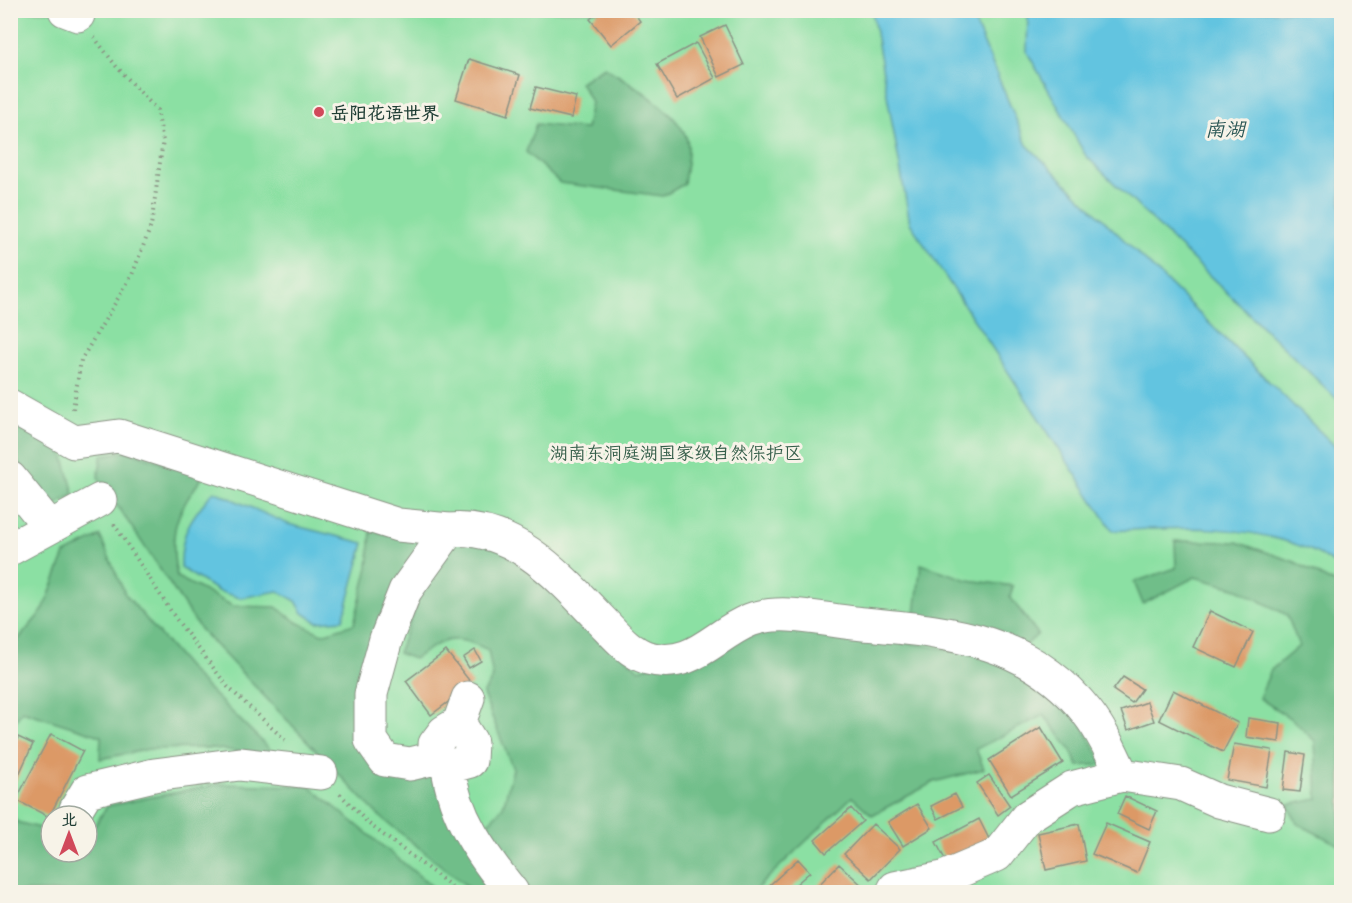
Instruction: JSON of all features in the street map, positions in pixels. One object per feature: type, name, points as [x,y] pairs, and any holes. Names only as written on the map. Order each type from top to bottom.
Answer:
[{"type":"street","points":[[10,406],[74,442],[119,436],[232,470],[379,520],[398,525],[449,530],[471,528],[513,541],[538,559],[622,642],[646,657],[674,662],[711,646],[751,620],[780,615],[953,633],[999,646],[1055,676],[1088,712],[1103,736],[1122,775]]},
{"type":"street","points":[[10,478],[50,527]]},
{"type":"street","points":[[10,549],[100,500]]},
{"type":"street","points":[[442,762],[410,764],[385,760],[371,740],[371,694],[386,639],[405,591],[449,530]]},
{"type":"street","points":[[463,710],[435,744],[461,817],[485,859],[512,892]]},
{"type":"street","points":[[79,804],[87,791],[154,775],[240,764],[321,773]]},
{"type":"street","points":[[893,892],[895,888],[943,878],[997,855],[1028,817],[1072,788],[1122,775],[1181,784],[1219,801],[1269,814]]},
{"type":"green space","name":"湖南东洞庭湖国家级自然保护区","points":[[10,11],[1341,11],[1341,892],[11,892]]},
{"type":"green space","points":[[604,67],[655,100],[678,123],[685,135],[688,151],[684,184],[663,196],[560,183],[526,152],[536,124],[586,129],[591,102],[580,82]]},
{"type":"green space","points":[[10,422],[61,447],[74,494],[55,505],[11,454]]},
{"type":"green space","points":[[127,451],[204,475],[187,500],[174,534],[173,547],[177,577],[233,606],[276,607],[297,622],[322,634],[354,624],[368,567],[371,531],[425,541],[358,725],[431,775],[496,892],[474,892],[377,814],[200,629],[98,477],[102,455]]},
{"type":"green space","points":[[100,536],[125,594],[196,677],[277,756],[211,748],[149,749],[100,759],[101,736],[22,711],[11,728],[11,648],[43,610],[65,554]]},
{"type":"green space","points":[[458,538],[501,549],[542,579],[639,670],[772,627],[837,632],[992,656],[1041,684],[1078,717],[1103,764],[1078,766],[1070,749],[1044,715],[976,749],[984,769],[934,782],[872,815],[852,797],[753,892],[530,892],[492,845],[488,823],[503,807],[513,769],[483,694],[493,677],[488,650],[466,641],[449,640],[434,646],[414,659],[398,653],[428,573]]},
{"type":"green space","points":[[1175,541],[1237,542],[1295,562],[1341,587],[1341,846],[1298,824],[1287,805],[1318,799],[1315,741],[1293,720],[1259,698],[1271,670],[1299,646],[1287,615],[1238,589],[1195,577],[1143,604],[1134,582],[1176,568]]},
{"type":"green space","points":[[921,564],[968,580],[1013,586],[1010,597],[1038,634],[1024,647],[915,614]]},
{"type":"green space","points":[[218,784],[309,786],[439,892],[11,892],[10,813],[17,822],[39,828],[39,864],[99,864],[99,819],[107,806]]},
{"type":"water","points":[[872,11],[970,11],[1027,145],[1341,452],[1341,568],[1314,552],[1262,535],[1188,528],[1113,531],[910,223]]},
{"type":"water","name":"南湖","points":[[1028,11],[1341,11],[1341,403],[1086,156],[1027,52]]},
{"type":"water","points":[[214,491],[288,524],[364,543],[343,620],[317,622],[303,613],[296,601],[278,591],[240,598],[218,591],[181,568],[182,544],[188,526]]},
{"type":"building","points":[[601,10],[632,10],[640,21],[611,45],[590,19]]},
{"type":"building","points":[[725,25],[744,65],[719,77],[700,37]]},
{"type":"building","points":[[696,43],[715,78],[677,99],[657,64]]},
{"type":"building","points":[[469,59],[520,75],[508,115],[456,99]]},
{"type":"building","points":[[536,87],[576,97],[571,118],[530,108]]},
{"type":"building","points":[[1210,611],[1253,632],[1236,667],[1193,647]]},
{"type":"building","points":[[475,650],[481,661],[469,668],[463,658]]},
{"type":"building","points":[[446,651],[472,684],[431,715],[406,681]]},
{"type":"building","points":[[1123,677],[1142,689],[1132,703],[1113,690]]},
{"type":"building","points":[[1173,690],[1238,723],[1223,752],[1159,720]]},
{"type":"building","points":[[1147,702],[1154,721],[1128,730],[1121,711]]},
{"type":"building","points":[[1248,718],[1281,723],[1279,742],[1246,737]]},
{"type":"building","points":[[1041,727],[1063,763],[1011,795],[989,760]]},
{"type":"building","points":[[51,734],[83,751],[56,804],[39,804],[39,812],[16,800]]},
{"type":"building","points":[[18,737],[33,744],[15,783],[10,781],[10,754]]},
{"type":"building","points":[[1234,744],[1272,750],[1266,787],[1227,780]]},
{"type":"building","points":[[1288,752],[1305,755],[1300,792],[1283,790]]},
{"type":"building","points":[[989,775],[1010,806],[998,815],[977,783]]},
{"type":"building","points":[[955,794],[962,807],[938,819],[931,806]]},
{"type":"building","points":[[1125,796],[1157,811],[1149,829],[1117,814]]},
{"type":"building","points":[[917,804],[932,828],[903,846],[888,822]]},
{"type":"building","points":[[851,808],[863,821],[826,853],[815,840]]},
{"type":"building","points":[[979,819],[993,847],[950,869],[936,842]]},
{"type":"building","points":[[1106,823],[1150,842],[1137,873],[1092,854]]},
{"type":"building","points":[[873,824],[900,849],[871,879],[844,854]]},
{"type":"building","points":[[1079,824],[1086,861],[1046,870],[1038,833]]},
{"type":"building","points":[[798,859],[810,872],[787,892],[762,892]]},
{"type":"building","points":[[839,864],[867,890],[812,892]]},
{"type":"place","name":"岳阳花语世界","points":[[319,112]]}]
